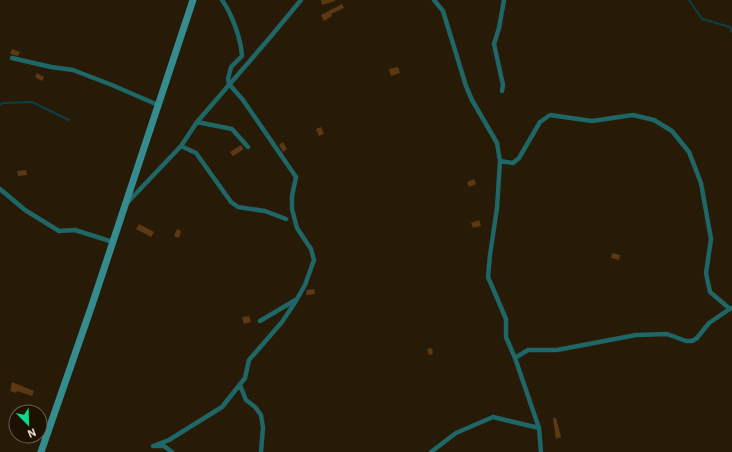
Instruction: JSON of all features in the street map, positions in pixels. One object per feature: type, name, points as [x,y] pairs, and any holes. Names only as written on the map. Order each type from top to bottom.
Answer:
[{"type":"main road","points":[[41,452],[113,242],[193,0]]},
{"type":"street","points":[[172,452],[164,446],[153,446],[169,440],[222,407],[245,378],[249,360],[282,322],[297,299],[305,285],[314,260],[311,249],[297,228],[292,209],[292,196],[296,178],[257,119],[229,84],[228,79],[230,67],[242,56],[241,46],[226,6],[222,0]]},
{"type":"street","points":[[125,205],[181,146],[197,122],[301,0]]},
{"type":"street","points":[[434,0],[443,11],[470,96],[497,142],[500,161],[497,208],[488,277],[506,319],[506,337],[515,358],[539,428],[541,452]]},
{"type":"street","points":[[502,91],[502,77],[494,44],[499,28],[504,0]]},
{"type":"street","points":[[12,58],[51,68],[72,70],[158,105]]},
{"type":"street","points":[[500,161],[513,163],[519,158],[540,122],[550,115],[592,121],[633,115],[654,120],[672,131],[689,152],[701,183],[711,239],[706,273],[710,292],[731,308],[709,323],[697,338],[692,341],[686,341],[667,334],[636,335],[557,350],[528,350],[515,358]]},
{"type":"street","points":[[197,122],[232,129],[248,147]]},
{"type":"street","points":[[181,146],[196,153],[231,202],[238,207],[264,211],[286,219]]},
{"type":"street","points":[[0,189],[25,210],[58,231],[75,230],[113,242]]},
{"type":"street","points":[[260,321],[297,299]]},
{"type":"street","points":[[240,385],[246,400],[255,407],[261,415],[263,428],[261,452]]},
{"type":"street","points":[[431,452],[456,433],[493,417],[539,428]]},
{"type":"building","points":[[321,0],[335,0],[335,1],[322,5]]},
{"type":"building","points":[[342,4],[344,8],[331,14],[332,16],[324,21],[321,15]]},
{"type":"building","points":[[12,49],[20,52],[18,56],[10,54]]},
{"type":"building","points":[[398,67],[400,73],[391,76],[389,69]]},
{"type":"building","points":[[37,73],[44,77],[42,81],[35,77]]},
{"type":"building","points":[[321,127],[324,134],[319,136],[316,129]]},
{"type":"building","points":[[283,142],[287,149],[283,152],[279,145]]},
{"type":"building","points":[[241,145],[244,149],[233,156],[230,152]]},
{"type":"building","points":[[26,170],[27,175],[18,176],[17,171]]},
{"type":"building","points":[[474,179],[476,184],[469,187],[467,182]]},
{"type":"building","points":[[479,220],[481,226],[473,228],[471,223]]},
{"type":"building","points":[[139,224],[154,232],[151,237],[136,229]]},
{"type":"building","points":[[177,229],[181,231],[179,238],[174,236]]},
{"type":"building","points":[[612,253],[620,255],[619,260],[611,258]]},
{"type":"building","points":[[314,289],[315,294],[306,295],[307,290]]},
{"type":"building","points":[[249,316],[251,322],[244,324],[242,317]]},
{"type":"building","points":[[432,348],[433,354],[429,355],[427,349]]},
{"type":"building","points":[[12,382],[34,391],[32,396],[17,391],[16,393],[10,391]]},
{"type":"building","points":[[553,418],[556,418],[561,437],[556,439]]},
{"type":"waterway","points":[[689,0],[702,19],[730,27],[732,32]]},
{"type":"waterway","points":[[0,105],[3,103],[32,102],[69,120]]}]
